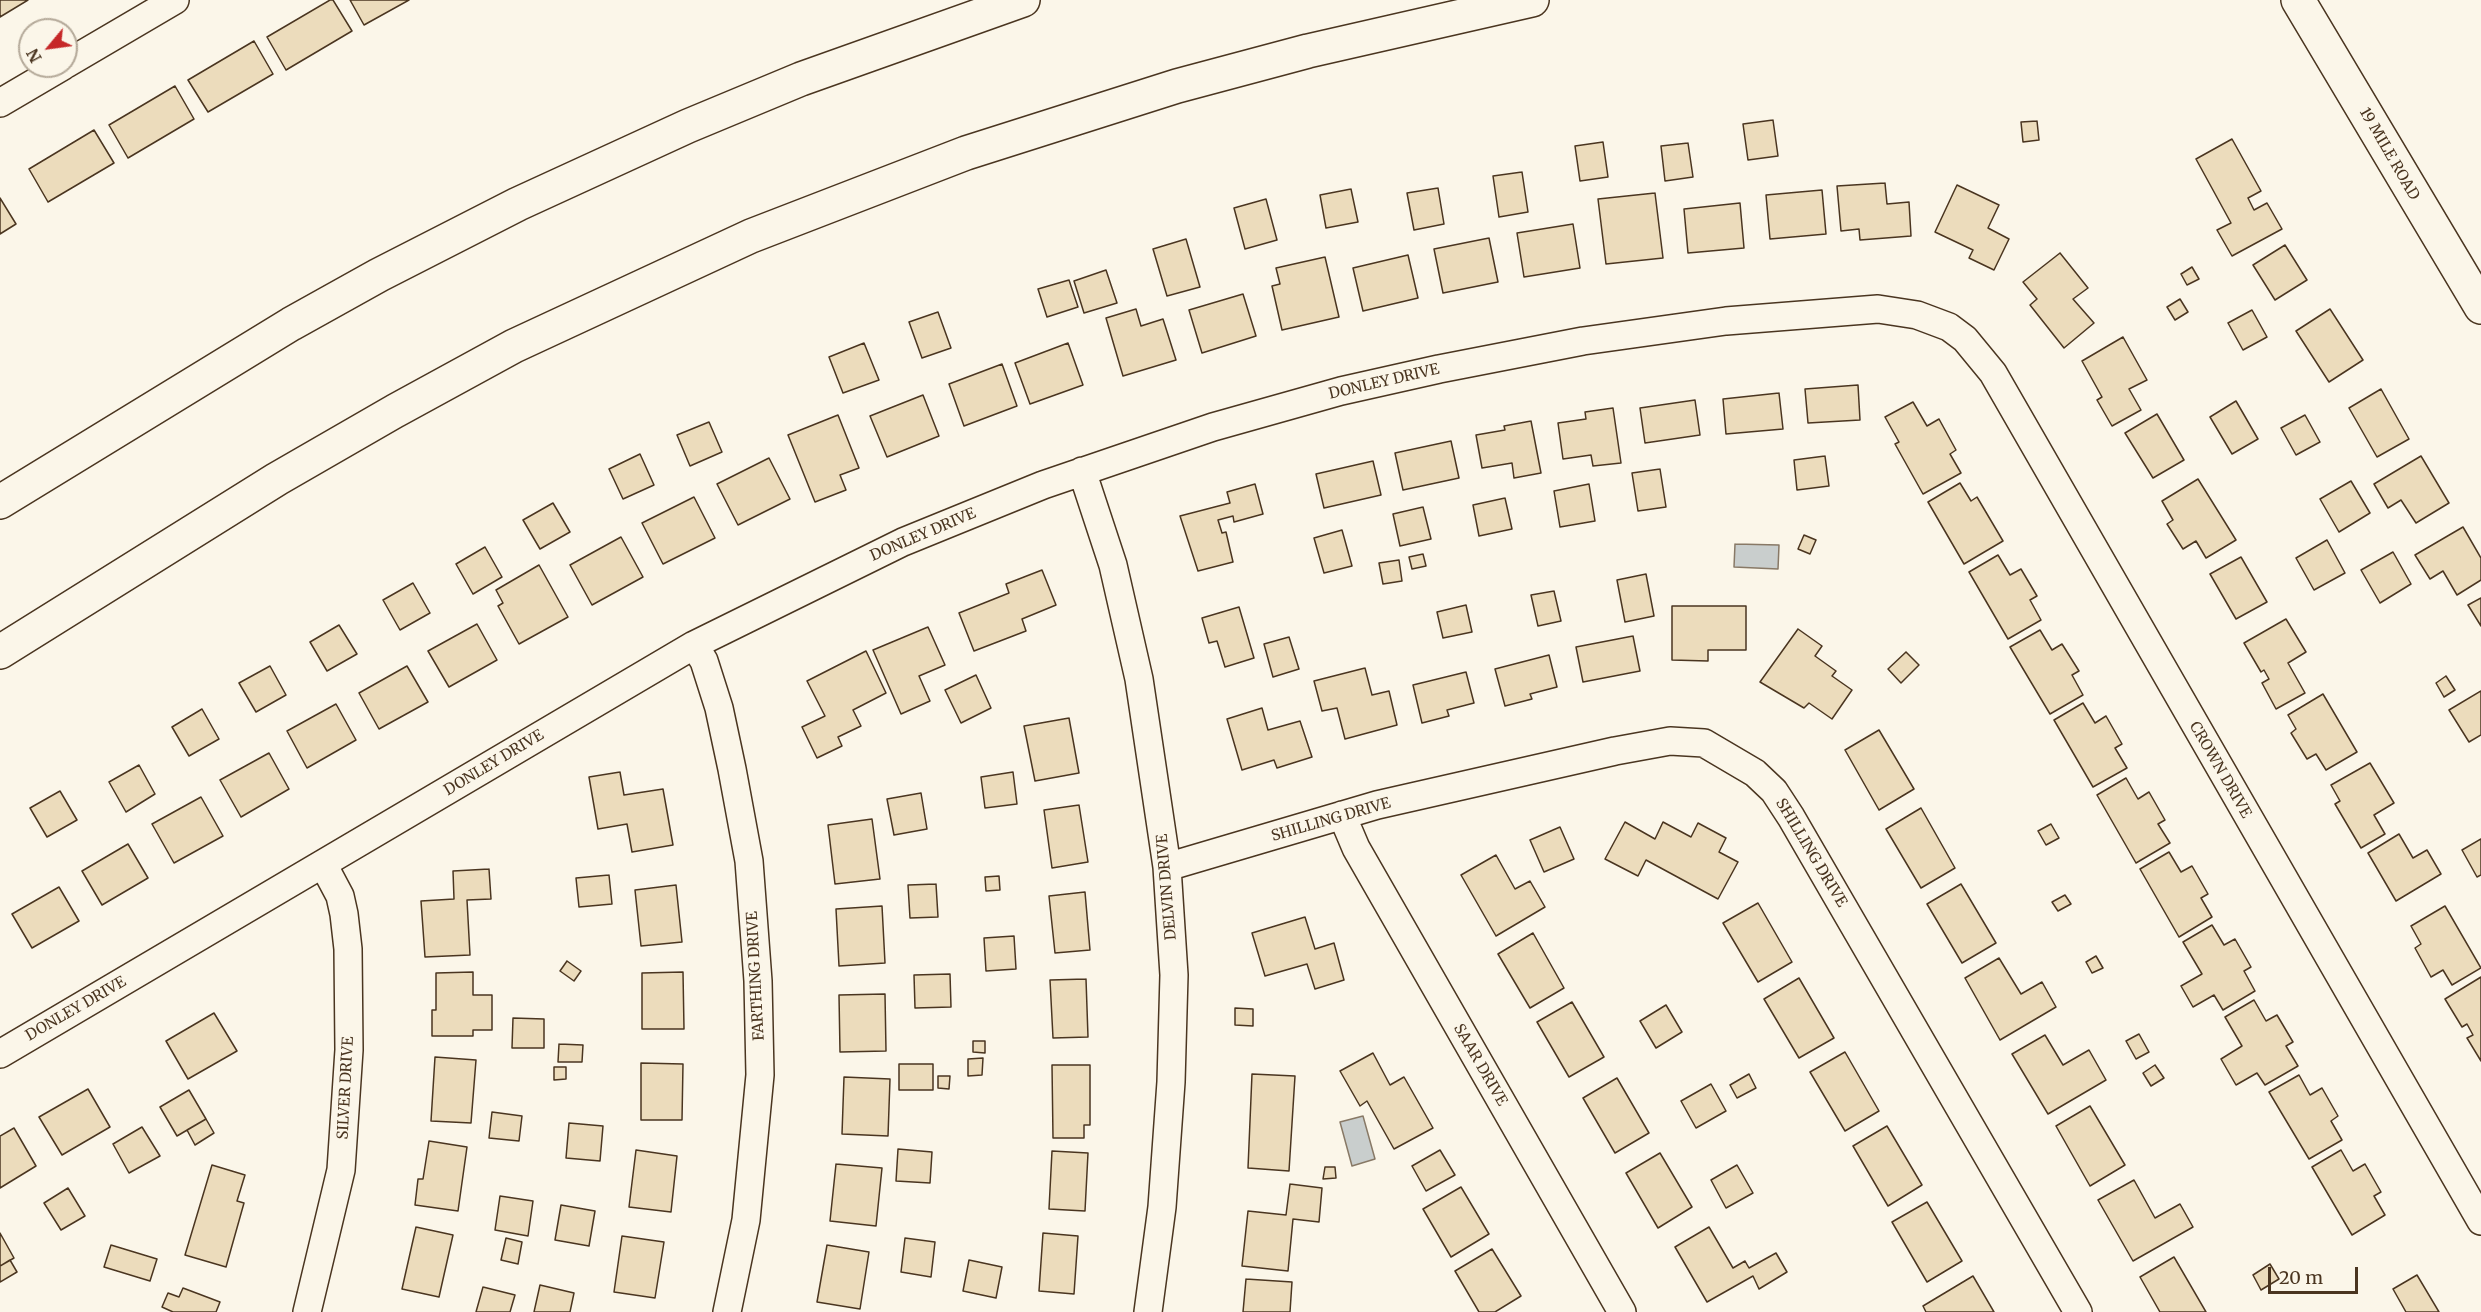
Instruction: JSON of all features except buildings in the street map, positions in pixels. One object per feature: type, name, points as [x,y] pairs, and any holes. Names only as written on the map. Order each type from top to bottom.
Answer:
[{"type":"main road","points":[[0,502],[291,324],[379,275],[518,204],[688,126],[801,80],[1023,0]]},
{"type":"main road","points":[[0,652],[277,479],[395,411],[514,346],[751,236],[966,153],[1177,86],[1308,51],[1532,0]]},
{"type":"main road","name":"19 MILE ROAD","points":[[2298,0],[2481,308]]},
{"type":"street","points":[[78,57],[175,0]]},
{"type":"street","points":[[0,103],[43,78]]},
{"type":"street","name":"DONLEY DRIVE","points":[[0,1054],[694,645],[903,542],[1082,471],[1213,428],[1341,391],[1582,341],[1726,321],[1878,309],[1917,315],[1949,327]]},
{"type":"street","name":"CROWN DRIVE","points":[[1949,327],[1965,339],[1993,373],[2481,1221]]},
{"type":"street","name":"DELVIN DRIVE","points":[[1082,471],[1113,565],[1139,679],[1167,867],[1174,975],[1171,1082],[1162,1207],[1148,1312]]},
{"type":"street","name":"FARTHING DRIVE","points":[[694,645],[707,670],[719,708],[734,780],[749,861],[758,981],[759,1086],[746,1220],[727,1312]]},
{"type":"street","name":"SHILLING DRIVE","points":[[1167,867],[1342,815],[1592,756],[1670,741],[1704,743],[1755,772],[1773,791],[1791,817],[2078,1312]]},
{"type":"street","name":"SAAR DRIVE","points":[[1342,815],[1356,849],[1622,1312]]},
{"type":"street","name":"SILVER DRIVE","points":[[307,1312],[342,1170],[350,1050],[348,949],[344,914],[340,896],[323,864]]},
{"type":"shaded area","points":[[1735,544],[1779,545],[1778,569],[1734,567]]},
{"type":"shaded area","points":[[1363,1116],[1375,1159],[1352,1166],[1340,1122]]}]
